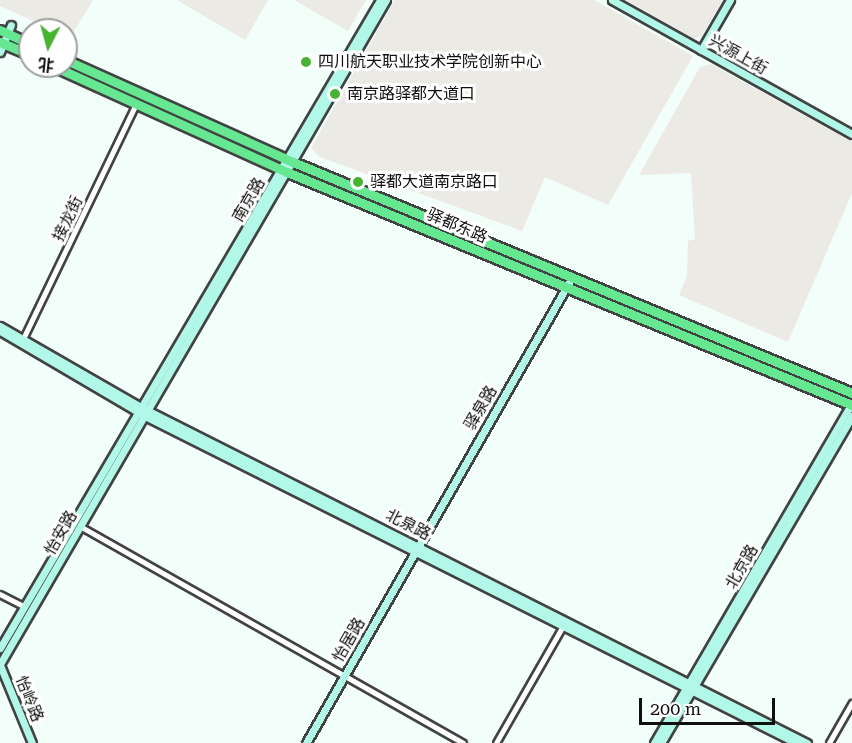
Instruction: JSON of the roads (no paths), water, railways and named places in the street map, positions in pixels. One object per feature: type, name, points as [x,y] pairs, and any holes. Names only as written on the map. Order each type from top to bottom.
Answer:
[{"type":"highway","points":[[4,38],[18,47]]},
{"type":"highway","name":"驿都东路","points":[[78,65],[290,161],[852,404]]},
{"type":"highway","name":"驿都东路","points":[[78,77],[285,170],[852,393]]},
{"type":"street","name":"南京路","points":[[143,411],[285,170],[380,0]]},
{"type":"street","points":[[290,161],[386,0]]},
{"type":"street","name":"兴源上街","points":[[612,0],[852,134]]},
{"type":"street","points":[[701,50],[730,0]]},
{"type":"street","name":"接龙街","points":[[22,341],[136,104]]},
{"type":"street","name":"驿泉路","points":[[417,548],[569,283]]},
{"type":"street","name":"北泉路","points":[[0,326],[143,411],[691,687],[796,743]]},
{"type":"street","name":"北泉路","points":[[0,331],[22,341]]},
{"type":"street","name":"北京路","points":[[661,743],[852,404]]},
{"type":"street","name":"怡安路","points":[[0,664],[143,411]]},
{"type":"street","name":"怡安路","points":[[0,648],[143,411]]},
{"type":"street","name":"北京路","points":[[654,743],[691,687],[852,416]]},
{"type":"street","points":[[80,526],[464,743]]},
{"type":"street","name":"怡居路","points":[[306,743],[417,548]]},
{"type":"street","points":[[0,594],[24,606]]},
{"type":"street","points":[[496,743],[565,623]]},
{"type":"street","name":"怡岭路","points":[[0,664],[32,743]]},
{"type":"street","name":"北泉路","points":[[691,687],[807,743]]},
{"type":"street","points":[[829,743],[852,703]]},
{"type":"place","name":"四川航天职业技术学院创新中心","points":[[306,62]]},
{"type":"place","name":"南京路驿都大道口","points":[[335,94]]},
{"type":"place","name":"驿都大道南京路口","points":[[358,182]]}]
